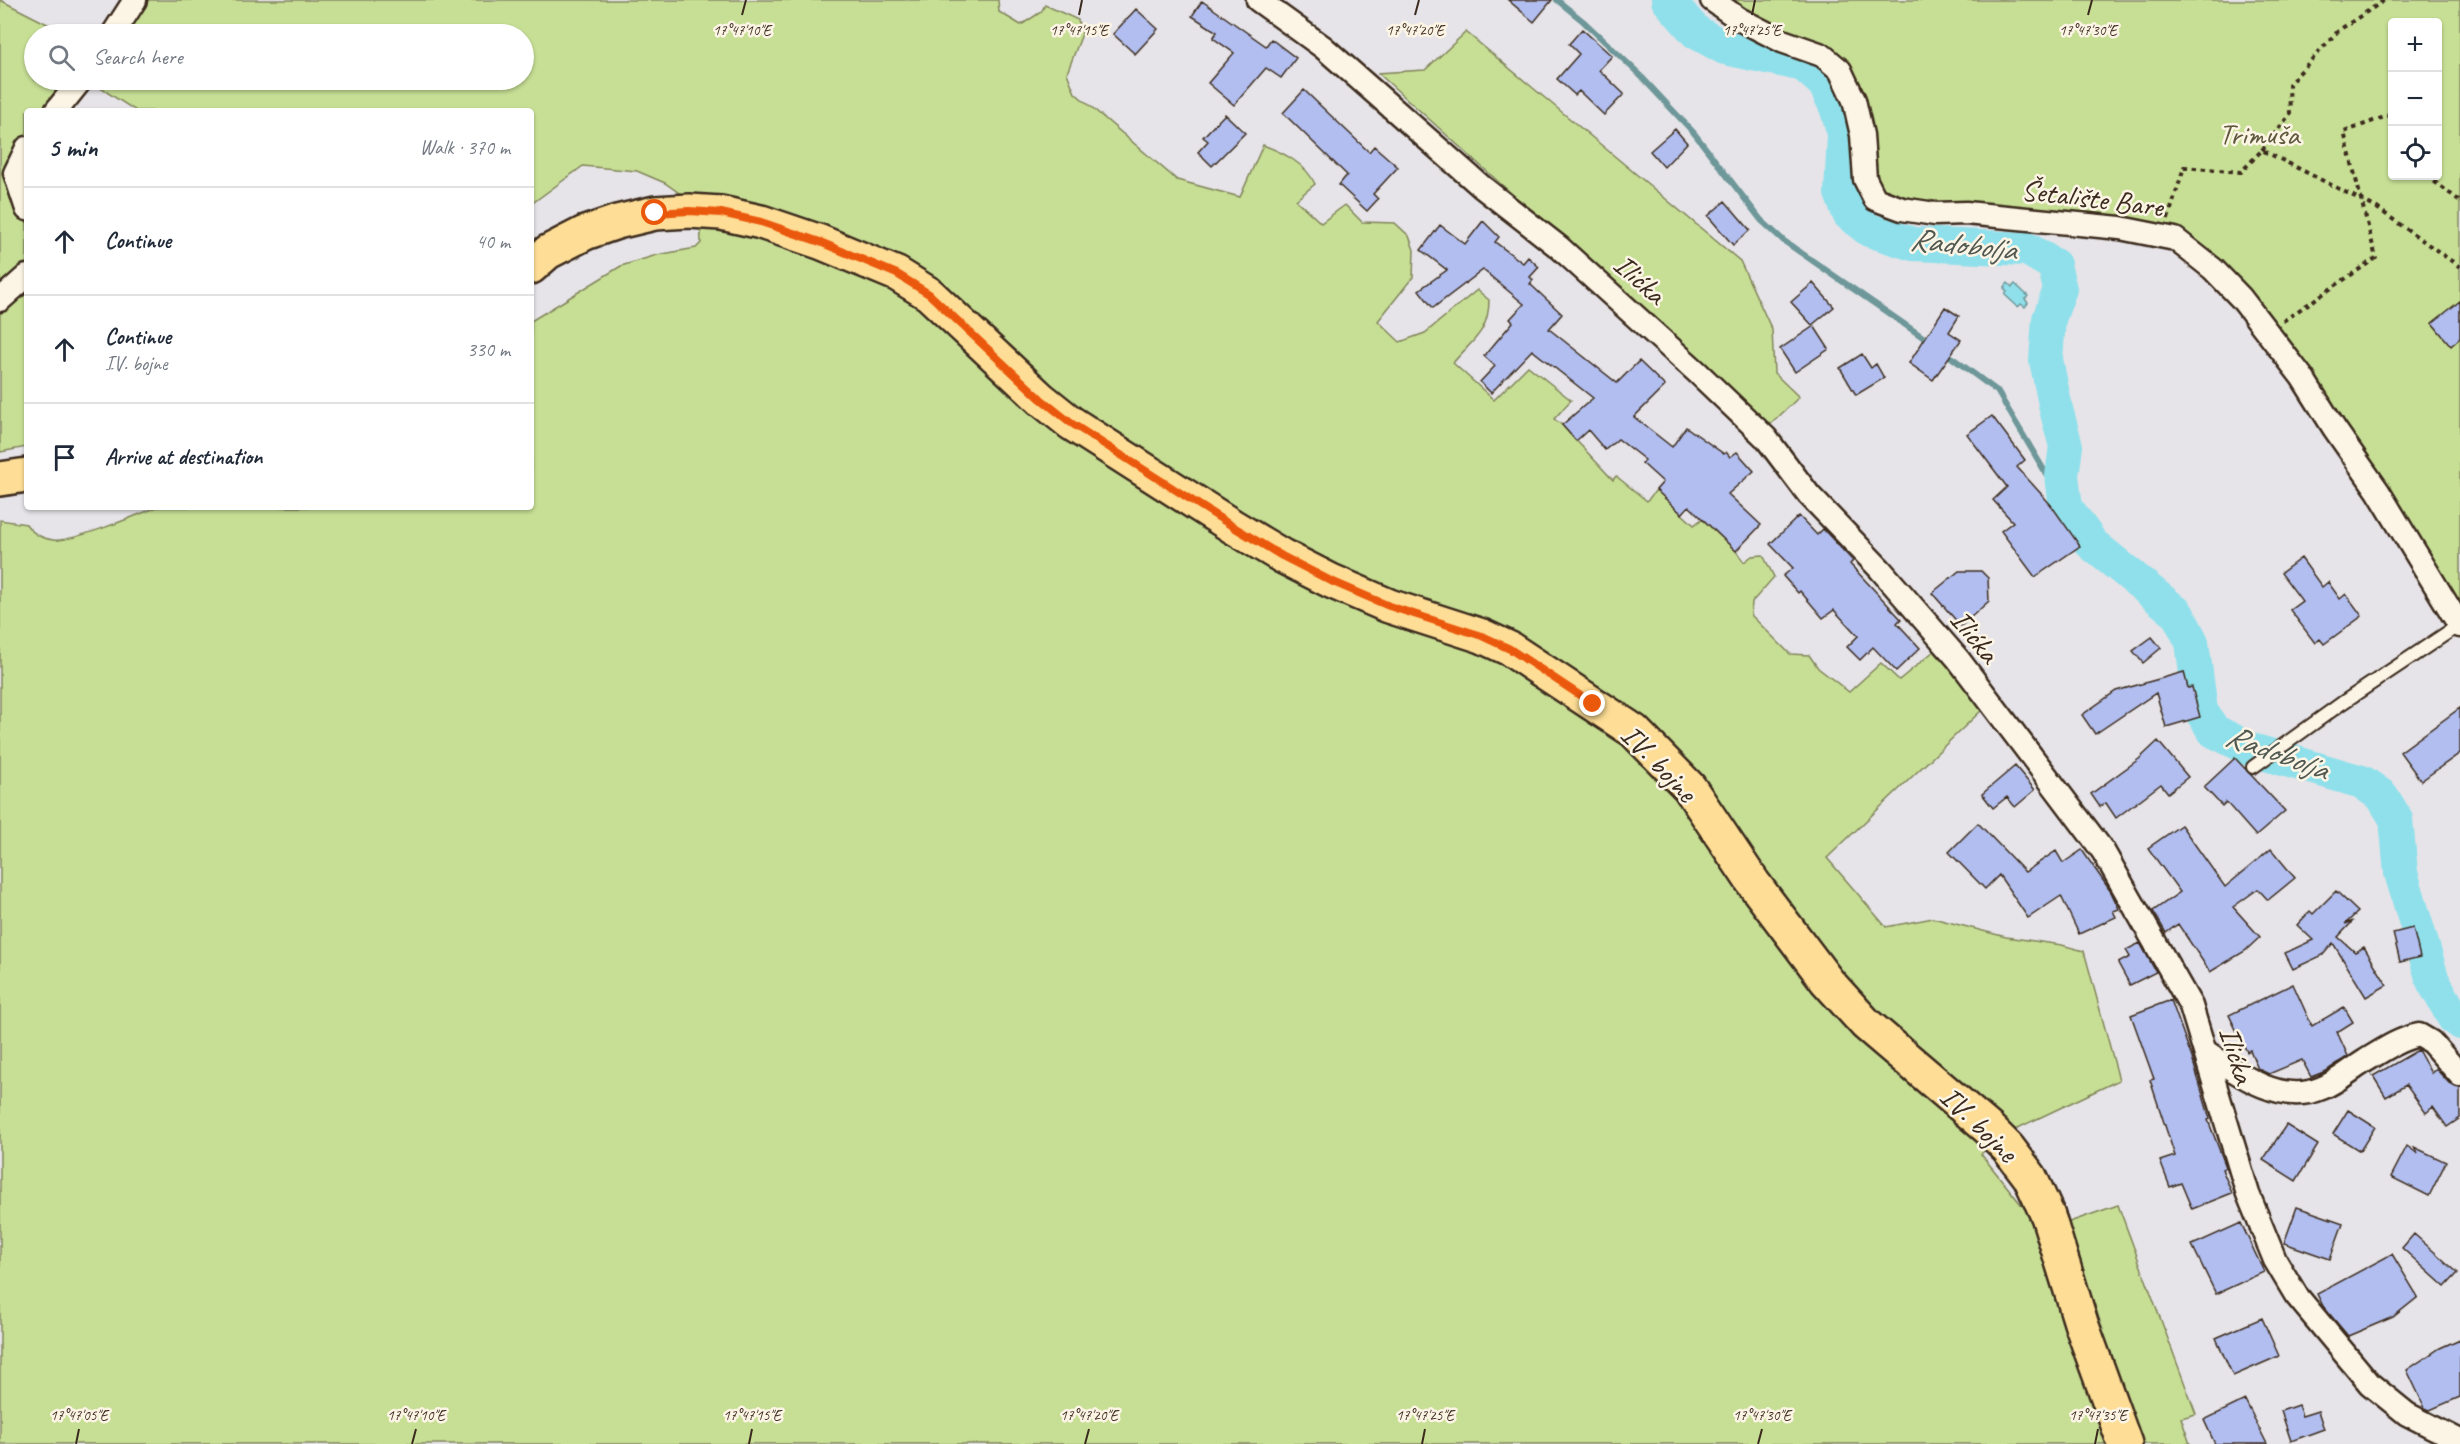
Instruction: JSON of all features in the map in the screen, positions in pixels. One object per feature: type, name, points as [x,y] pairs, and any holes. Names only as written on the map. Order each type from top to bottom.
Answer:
[{"type":"main road","name":"IV. bojne","points":[[534,264],[548,252],[585,233],[655,213],[689,211],[721,213],[761,222],[820,242],[897,274],[929,294],[1041,399],[1071,423],[1282,556],[1331,581],[1389,606],[1482,636],[1510,649],[1634,731],[1689,787],[1748,875],[1827,981],[1866,1024],[1988,1128],[2008,1148],[2030,1177],[2048,1216],[2082,1326],[2125,1444]]},
{"type":"main road","points":[[0,479],[24,475]]},
{"type":"street","points":[[119,24],[135,0]]},
{"type":"street","name":"Ilićka","points":[[1258,0],[1323,47],[1482,187],[1560,248],[1697,372],[1766,438],[1809,495],[1880,569],[1958,659],[2103,851],[2191,1006],[2248,1194],[2276,1260],[2296,1295],[2370,1384],[2407,1414],[2460,1441]]},
{"type":"street","name":"Šetalište Bare","points":[[1712,0],[1739,19],[1774,37],[1822,55],[1840,70],[1854,100],[1862,135],[1864,179],[1875,199],[1902,209],[1935,214],[1966,213],[2120,228],[2175,239],[2213,269],[2241,298],[2302,377],[2378,491],[2460,625]]},
{"type":"street","points":[[58,108],[73,90]]},
{"type":"street","points":[[24,154],[15,172],[24,200]]},
{"type":"street","points":[[0,300],[24,279]]},
{"type":"street","points":[[2205,1051],[2237,1073],[2278,1091],[2298,1095],[2323,1088],[2385,1048],[2406,1037],[2419,1035],[2431,1042],[2460,1075]]},
{"type":"lane","points":[[2257,764],[2460,625]]},
{"type":"path","points":[[2159,236],[2171,214],[2184,167],[2241,172],[2262,150],[2290,114],[2289,84],[2339,30],[2385,0]]},
{"type":"path","points":[[2267,332],[2376,258],[2344,132],[2388,116]]},
{"type":"path","points":[[2262,150],[2378,208],[2460,267]]},
{"type":"path","points":[[2432,180],[2460,201]]},
{"type":"green space","points":[[0,0],[47,24],[24,24],[24,90],[73,90],[58,108],[24,108],[24,448],[0,452]]},
{"type":"green space","points":[[135,0],[998,0],[999,12],[1021,25],[1041,12],[1045,5],[1078,20],[1082,34],[1067,73],[1075,93],[1177,180],[1240,197],[1263,145],[1294,160],[1311,177],[1315,184],[1296,200],[1321,223],[1345,205],[1362,222],[1395,223],[1409,236],[1414,250],[1413,277],[1378,321],[1400,342],[1425,333],[1477,290],[1489,300],[1486,321],[1478,336],[1453,363],[1494,400],[1528,366],[1571,400],[1554,419],[1613,480],[1616,476],[1647,501],[1656,490],[1694,525],[1702,519],[1736,551],[1744,562],[1752,556],[1763,555],[1774,577],[1752,602],[1751,615],[1790,654],[1809,655],[1818,668],[1849,692],[1881,663],[1899,680],[1934,651],[1984,708],[1827,858],[1886,927],[1933,918],[2006,937],[2062,945],[2084,951],[2119,1080],[2003,1135],[1981,1154],[2028,1213],[2038,1233],[2118,1205],[2196,1414],[2181,1418],[2190,1444],[0,1444],[0,520],[26,524],[38,535],[53,540],[62,540],[88,533],[150,510],[534,510],[534,319],[621,266],[657,255],[696,248],[701,243],[700,208],[665,183],[637,171],[583,166],[534,202],[534,108],[131,108],[103,90],[534,90],[534,24],[119,24]]},
{"type":"green space","name":"Trimuša","points":[[1712,0],[2460,0],[2460,627],[2302,377],[2175,239],[1875,199],[1840,70]]},
{"type":"green space","points":[[1466,32],[1740,261],[1772,330],[1774,373],[1799,397],[1769,426],[1378,73],[1425,70]]},
{"type":"water","points":[[2008,283],[2012,287],[2015,284],[2028,296],[2025,299],[2028,303],[2025,307],[2021,304],[2018,307],[2005,295],[2007,292],[2004,288]]},
{"type":"building","points":[[1508,0],[1552,0],[1534,22]]},
{"type":"building","points":[[1202,1],[1266,46],[1271,39],[1296,58],[1281,78],[1266,68],[1234,105],[1208,83],[1234,53],[1213,38],[1217,32],[1192,16]]},
{"type":"building","points":[[1136,9],[1158,29],[1135,54],[1113,34]]},
{"type":"building","points":[[1582,29],[1612,56],[1599,70],[1624,94],[1604,115],[1579,91],[1575,95],[1557,79],[1579,54],[1569,44]]},
{"type":"building","points":[[1304,90],[1369,152],[1374,146],[1398,167],[1373,194],[1378,199],[1367,211],[1339,185],[1347,175],[1283,113]]},
{"type":"building","points":[[1225,114],[1245,133],[1212,166],[1198,152],[1208,141],[1203,137]]},
{"type":"building","points":[[1675,129],[1687,143],[1664,167],[1650,151]]},
{"type":"building","points":[[1725,201],[1750,230],[1733,245],[1708,216]]},
{"type":"building","points":[[1483,221],[1499,237],[1495,242],[1523,263],[1528,257],[1539,267],[1530,277],[1533,280],[1530,284],[1562,314],[1549,329],[1617,383],[1639,361],[1665,386],[1634,417],[1672,447],[1686,427],[1724,454],[1726,452],[1730,457],[1737,452],[1754,471],[1728,494],[1761,525],[1736,551],[1689,506],[1682,514],[1656,490],[1663,482],[1642,463],[1645,460],[1618,439],[1605,450],[1588,430],[1576,441],[1562,425],[1593,398],[1532,350],[1491,393],[1480,382],[1495,366],[1484,356],[1513,322],[1510,319],[1524,304],[1483,270],[1433,308],[1419,290],[1447,270],[1421,250],[1440,225],[1465,244]]},
{"type":"building","points":[[1813,283],[1834,307],[1812,325],[1791,302]]},
{"type":"building","points":[[2460,301],[2460,338],[2451,346],[2432,323]]},
{"type":"building","points":[[1945,307],[1959,316],[1949,332],[1961,340],[1933,380],[1909,363]]},
{"type":"building","points":[[1814,326],[1829,349],[1795,372],[1780,349]]},
{"type":"building","points":[[1862,354],[1871,368],[1876,364],[1884,378],[1856,395],[1840,368]]},
{"type":"building","points":[[1992,416],[2025,460],[2017,467],[2051,505],[2080,546],[2035,577],[2001,531],[2013,522],[1993,500],[2007,487],[1967,434]]},
{"type":"building","points":[[1799,516],[1817,535],[1823,529],[1853,561],[1850,564],[1901,619],[1897,623],[1920,648],[1896,671],[1873,647],[1860,660],[1847,647],[1858,636],[1834,610],[1823,618],[1800,591],[1798,593],[1783,576],[1793,568],[1770,544]]},
{"type":"building","points":[[2301,558],[2322,587],[2328,582],[2340,599],[2346,594],[2362,616],[2324,644],[2320,639],[2315,643],[2290,610],[2302,601],[2281,573]]},
{"type":"building","points":[[1959,571],[1981,571],[1988,578],[1989,601],[1961,626],[1932,593]]},
{"type":"building","points":[[2152,637],[2161,648],[2143,663],[2133,651]]},
{"type":"building","points":[[2184,672],[2188,688],[2192,687],[2200,717],[2166,727],[2156,693],[2095,734],[2082,715],[2116,691]]},
{"type":"building","points":[[2460,708],[2460,753],[2421,781],[2400,752]]},
{"type":"building","points":[[2158,741],[2188,777],[2168,793],[2161,784],[2116,818],[2106,803],[2100,807],[2091,794],[2139,759]]},
{"type":"building","points":[[2235,758],[2285,811],[2256,836],[2226,802],[2222,806],[2204,787]]},
{"type":"building","points":[[2015,766],[2035,790],[2015,807],[2007,797],[1993,808],[1982,794]]},
{"type":"building","points":[[1978,823],[2025,872],[2056,851],[2063,863],[2082,850],[2111,892],[2119,909],[2113,911],[2116,917],[2079,934],[2061,896],[2028,918],[1999,875],[1985,889],[1949,852]]},
{"type":"building","points":[[2181,825],[2225,887],[2271,849],[2295,878],[2268,900],[2258,889],[2233,907],[2260,937],[2245,951],[2210,972],[2178,924],[2166,933],[2153,911],[2180,892],[2148,848]]},
{"type":"building","points":[[2336,891],[2358,912],[2345,924],[2353,921],[2338,937],[2355,952],[2364,947],[2387,985],[2366,997],[2333,943],[2323,955],[2293,969],[2285,953],[2313,940],[2297,925],[2310,911],[2313,914]]},
{"type":"building","points":[[2413,928],[2420,957],[2400,962],[2393,933]]},
{"type":"building","points":[[2140,943],[2156,972],[2130,985],[2118,963],[2130,957],[2126,950]]},
{"type":"building","points":[[2293,984],[2312,1026],[2344,1007],[2353,1022],[2337,1032],[2348,1056],[2326,1071],[2311,1077],[2302,1060],[2269,1074],[2258,1069],[2250,1050],[2247,1052],[2229,1015]]},
{"type":"building","points":[[2171,1000],[2192,1058],[2210,1119],[2208,1120],[2226,1167],[2222,1169],[2232,1193],[2192,1209],[2181,1183],[2170,1187],[2160,1161],[2175,1156],[2150,1080],[2154,1079],[2131,1015]]},
{"type":"building","points":[[2418,1050],[2431,1073],[2436,1069],[2450,1084],[2460,1088],[2460,1118],[2447,1127],[2433,1107],[2426,1113],[2406,1085],[2386,1097],[2373,1076]]},
{"type":"building","points":[[2348,1110],[2375,1127],[2360,1151],[2333,1134]]},
{"type":"building","points":[[2286,1125],[2318,1145],[2296,1181],[2263,1160]]},
{"type":"building","points":[[2407,1146],[2418,1154],[2414,1147],[2446,1162],[2429,1196],[2391,1177]]},
{"type":"building","points":[[2297,1207],[2343,1223],[2330,1259],[2284,1243]]},
{"type":"building","points":[[2241,1223],[2264,1272],[2216,1294],[2192,1245]]},
{"type":"building","points":[[2414,1234],[2458,1273],[2445,1287],[2402,1248]]},
{"type":"building","points":[[2392,1254],[2418,1297],[2393,1317],[2348,1336],[2323,1306],[2317,1294]]},
{"type":"building","points":[[2262,1318],[2279,1356],[2233,1376],[2216,1338]]},
{"type":"building","points":[[2460,1339],[2460,1397],[2430,1410],[2425,1408],[2407,1370],[2440,1348]]},
{"type":"building","points":[[2245,1400],[2267,1444],[2215,1444],[2204,1420]]},
{"type":"building","points":[[2298,1405],[2302,1416],[2318,1411],[2324,1429],[2291,1441],[2281,1411]]},
{"type":"waterway","name":"Radobolja","points":[[1557,0],[1637,72],[1694,133],[1761,220],[1784,241],[1930,342]]},
{"type":"waterway","name":"Radobolja","points":[[1668,0],[1696,32],[1725,48],[1804,65],[1824,83],[1836,107],[1844,134],[1841,193],[1849,214],[1869,230],[1913,244],[2027,249],[2054,265],[2060,289],[2049,319],[2046,360],[2066,446],[2062,476],[2066,507],[2092,544],[2177,613],[2192,642],[2201,711],[2214,731],[2252,750],[2362,782],[2382,796],[2396,819],[2401,873],[2433,981],[2454,1018],[2460,1023]]},
{"type":"waterway","name":"Radobolja","points":[[1943,351],[1997,391],[2047,475],[2064,495]]},
{"type":"route","points":[[655,213],[689,211],[721,213],[761,222],[820,242],[897,274],[929,294],[1041,399],[1071,423],[1232,526],[1282,556],[1331,581],[1389,606],[1482,636],[1510,649],[1593,704]]}]
